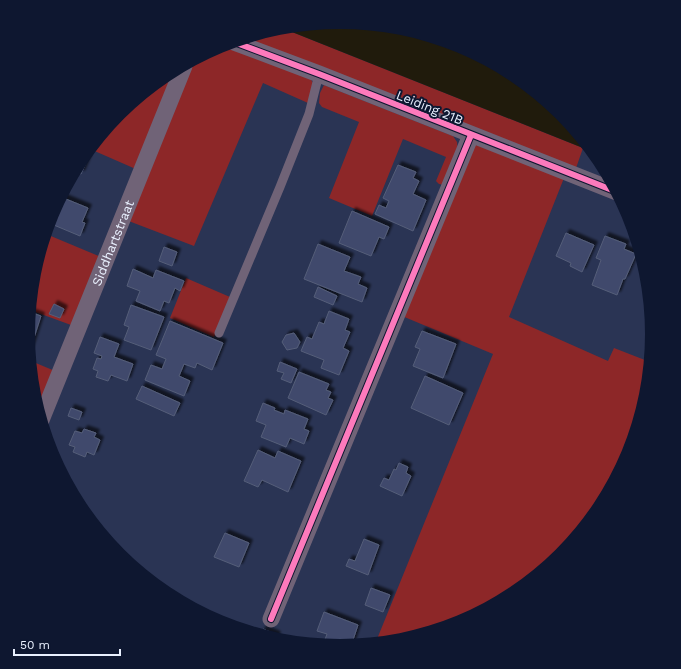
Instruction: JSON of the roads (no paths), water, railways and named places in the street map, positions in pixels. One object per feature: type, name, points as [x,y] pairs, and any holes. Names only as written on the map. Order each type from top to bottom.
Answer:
[{"type":"street","name":"Leiding 21B","points":[[242,45],[609,189]]},
{"type":"street","name":"Siddhartstraat","points":[[44,411],[181,74]]},
{"type":"street","points":[[271,619],[471,135]]},
{"type":"lane","points":[[219,333],[309,114],[319,74]]}]
